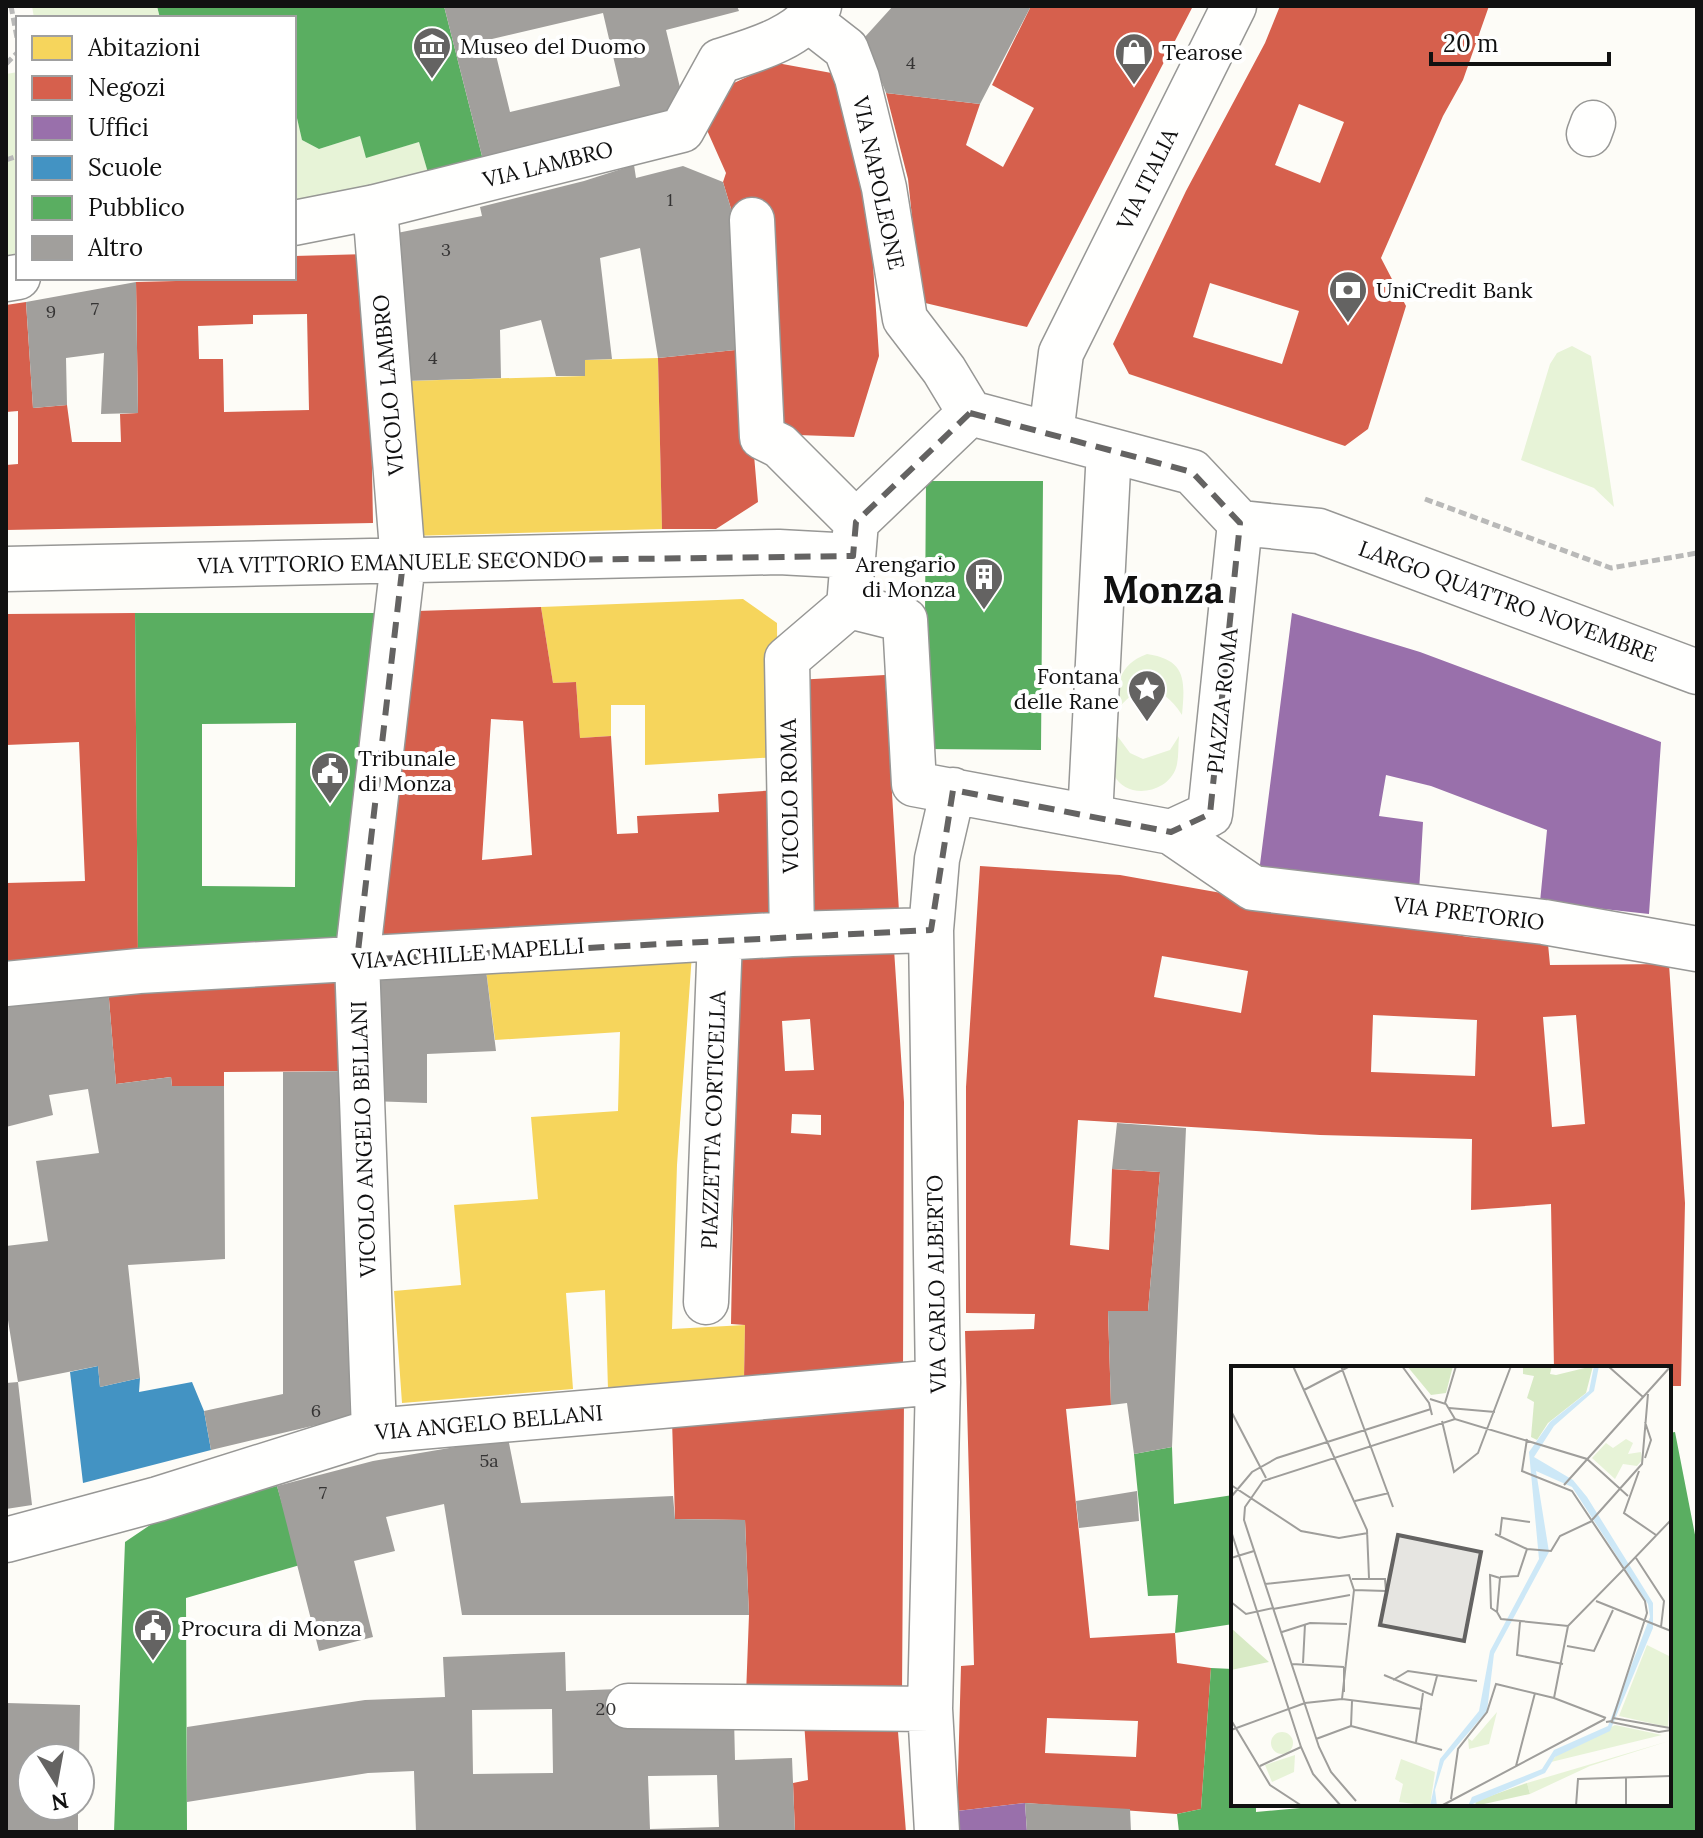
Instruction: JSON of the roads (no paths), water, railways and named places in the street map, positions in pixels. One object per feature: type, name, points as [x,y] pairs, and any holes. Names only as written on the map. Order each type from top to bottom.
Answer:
[{"type":"street","name":"VIA ITALIA","points":[[1051,434],[1061,353],[1234,6]]},
{"type":"street","name":"VIA LAMBRO","points":[[296,223],[375,207],[682,130],[720,61],[761,48],[814,14]]},
{"type":"street","name":"VIA NAPOLEONE","points":[[814,14],[846,49],[884,188],[905,319],[944,370],[970,413]]},
{"type":"street","name":"VICOLO LAMBRO","points":[[375,207],[403,562]]},
{"type":"street","points":[[752,220],[762,437],[780,446],[855,539]]},
{"type":"street","points":[[1171,832],[914,784],[905,620],[849,606],[855,539],[970,413],[1192,472],[1240,523]]},
{"type":"street","points":[[1090,817],[1109,450]]},
{"type":"street","name":"LARGO QUATTRO NOVEMBRE","points":[[1240,523],[1319,531],[1697,672]]},
{"type":"street","name":"PIAZZA ROMA","points":[[1171,832],[1210,814],[1240,523]]},
{"type":"street","name":"VIA VITTORIO EMANUELE SECONDO","points":[[6,569],[779,552],[855,539]]},
{"type":"street","name":"VICOLO ANGELO BELLANI","points":[[374,1431],[357,960],[403,562]]},
{"type":"street","name":"VICOLO ROMA","points":[[792,934],[787,659],[849,606]]},
{"type":"street","name":"VIA CARLO ALBERTO","points":[[937,1832],[930,1709],[938,1382],[931,930],[937,859],[953,790]]},
{"type":"street","name":"VIA PRETORIO","points":[[1171,832],[1253,888],[1544,922],[1691,947]]},
{"type":"street","name":"VIA ACHILLE MAPELLI","points":[[6,984],[139,971],[792,934],[931,930]]},
{"type":"street","name":"PIAZZETTA CORTICELLA","points":[[706,1302],[720,938]]},
{"type":"street","name":"VIA ANGELO BELLANI","points":[[6,1540],[158,1499],[374,1431],[938,1382]]},
{"type":"street","points":[[628,1706],[930,1709]]},
{"type":"place","name":"Museo del Duomo","points":[[432,80]]},
{"type":"place","name":"Tearose","points":[[1134,86]]},
{"type":"place","name":"UniCredit Bank","points":[[1348,324]]},
{"type":"place","name":"Arengario di Monza","points":[[984,611]]},
{"type":"place","name":"Fontana delle Rane","points":[[1147,723]]},
{"type":"place","name":"Tribunale di Monza","points":[[330,805]]},
{"type":"place","name":"Procura di Monza","points":[[153,1662]]},
{"type":"district","name":"Monza","points":[[1163,590]]}]
